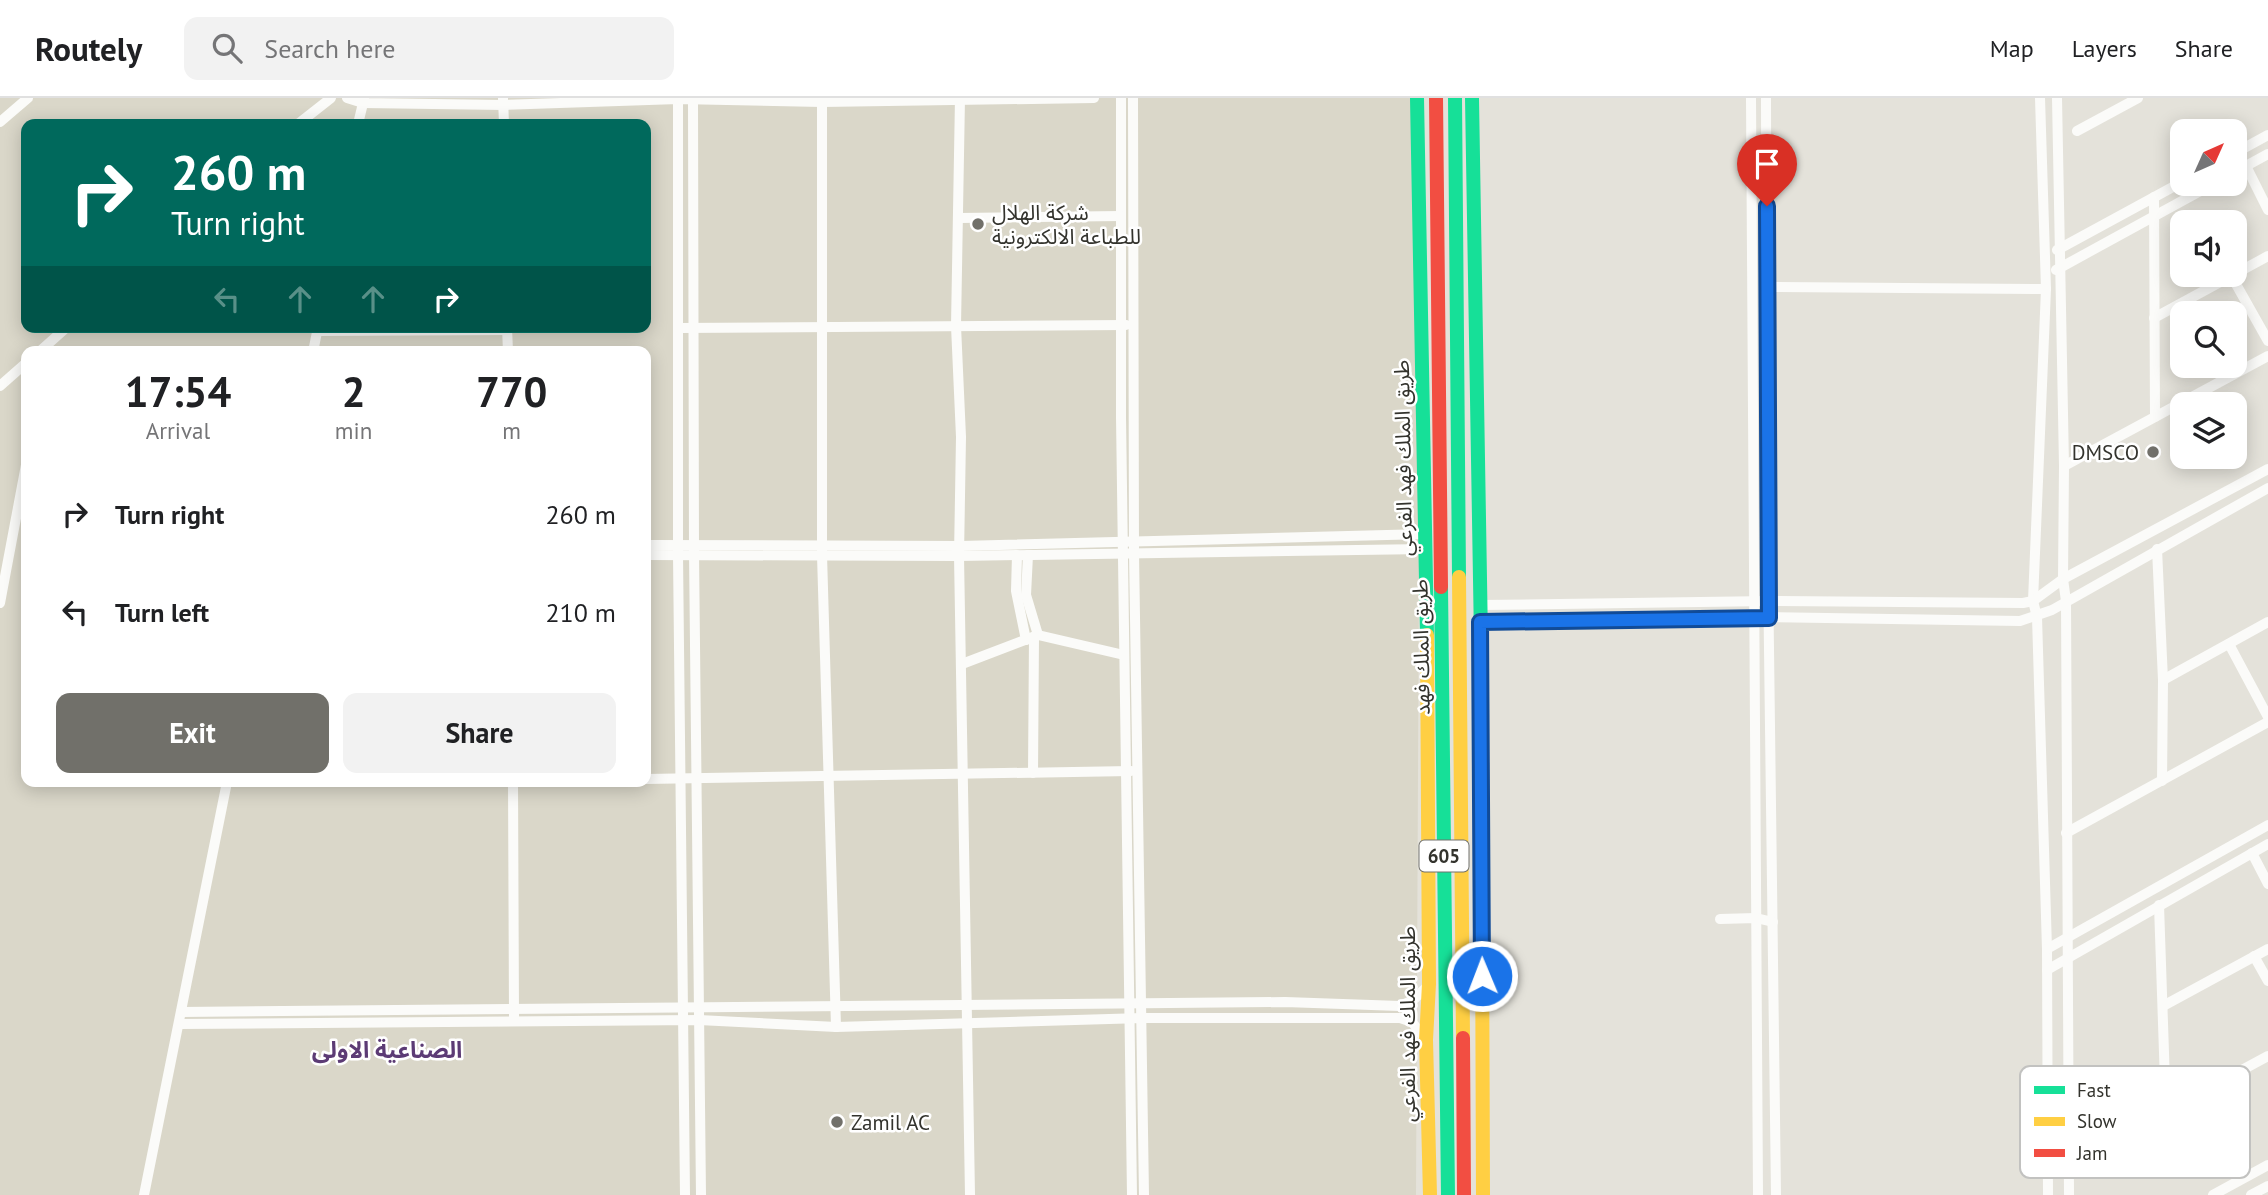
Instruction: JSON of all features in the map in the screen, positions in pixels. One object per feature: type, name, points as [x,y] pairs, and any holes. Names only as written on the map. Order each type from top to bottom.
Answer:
[{"type":"main road","name":"طريق الملك فهد الفرعي","points":[[1417,98],[1427,542],[1429,984],[1426,1041],[1430,1195]]},
{"type":"main road","name":"طريق الملك فهد","points":[[1436,98],[1448,1195]]},
{"type":"main road","name":"طريق الملك فهد","points":[[1455,98],[1461,520],[1464,1195]]},
{"type":"main road","points":[[1472,98],[1481,605],[1479,796],[1483,1195]]},
{"type":"main road","points":[[1426,759],[1439,890],[1455,908],[1467,907],[1473,896],[1479,796]]},
{"type":"street","points":[[0,122],[28,98]]},
{"type":"street","points":[[304,119],[331,98]]},
{"type":"street","points":[[347,98],[363,101],[1094,98]]},
{"type":"street","points":[[1121,98],[1124,655],[1132,1195]]},
{"type":"street","points":[[1133,98],[1135,548],[1144,1195]]},
{"type":"street","points":[[1751,98],[1758,1195]]},
{"type":"street","points":[[1766,98],[1776,1195]]},
{"type":"street","points":[[2040,98],[2046,289],[2033,601],[2037,617],[2047,949],[2047,1066]]},
{"type":"street","points":[[2057,98],[2064,466],[2063,579],[2066,601],[2067,1066]]},
{"type":"street","points":[[2077,131],[2138,98]]},
{"type":"street","points":[[678,99],[685,1195]]},
{"type":"street","points":[[693,99],[701,1195]]},
{"type":"street","points":[[821,99],[823,550],[827,775],[836,1027]]},
{"type":"street","points":[[959,99],[960,218],[956,326],[970,1195]]},
{"type":"street","points":[[360,119],[363,101]]},
{"type":"street","points":[[503,101],[504,119]]},
{"type":"street","points":[[2247,146],[2268,135]]},
{"type":"street","points":[[2247,165],[2268,154]]},
{"type":"street","points":[[2247,168],[2268,210]]},
{"type":"street","points":[[2046,256],[2170,188]]},
{"type":"street","points":[[2046,275],[2191,196]]},
{"type":"street","points":[[2154,197],[2155,417]]},
{"type":"street","points":[[960,218],[1121,216]]},
{"type":"street","points":[[2247,268],[2268,256]]},
{"type":"street","points":[[1767,287],[2046,289]]},
{"type":"street","points":[[2154,318],[2213,287]]},
{"type":"street","points":[[2238,287],[2268,341]]},
{"type":"street","points":[[679,327],[1135,325]]},
{"type":"street","points":[[49,346],[61,333]]},
{"type":"street","points":[[2064,466],[2268,356]]},
{"type":"street","points":[[0,386],[21,367]]},
{"type":"street","points":[[1481,605],[2033,601],[2063,579],[2268,469]]},
{"type":"street","points":[[1480,622],[1769,618],[2021,621],[2037,617],[2268,488]]},
{"type":"street","points":[[0,603],[21,492]]},
{"type":"street","points":[[960,551],[1022,555],[1270,539],[1427,542]]},
{"type":"street","points":[[1270,539],[1270,550]]},
{"type":"street","points":[[1135,548],[1270,550],[1427,542]]},
{"type":"street","points":[[651,546],[679,550]]},
{"type":"street","points":[[651,554],[695,548],[960,551],[1124,549]]},
{"type":"street","points":[[2157,549],[2163,680],[2162,781]]},
{"type":"street","points":[[1022,555],[1016,591],[1033,637],[1033,773]]},
{"type":"street","points":[[2163,680],[2268,621]]},
{"type":"street","points":[[961,664],[1033,637],[1124,655]]},
{"type":"street","points":[[2066,834],[2268,719],[2229,644]]},
{"type":"street","points":[[651,779],[1138,770]]},
{"type":"street","points":[[144,1195],[226,787]]},
{"type":"street","points":[[513,787],[514,1022]]},
{"type":"street","points":[[2047,949],[2268,825]]},
{"type":"street","points":[[2047,970],[2268,844]]},
{"type":"street","points":[[2252,853],[2268,884]]},
{"type":"street","points":[[2160,905],[2164,1066]]},
{"type":"street","points":[[1720,919],[1756,918],[1773,922]]},
{"type":"street","points":[[2162,1006],[2268,949]]},
{"type":"street","points":[[2254,956],[2268,981]]},
{"type":"street","points":[[181,1012],[1285,1002],[1400,1006],[1413,1000],[1429,984]]},
{"type":"street","points":[[1285,1002],[1285,1017]]},
{"type":"street","points":[[1059,1004],[1059,1021]]},
{"type":"street","points":[[179,1024],[699,1020],[836,1027],[968,1021],[1143,1018],[1400,1018],[1412,1022],[1426,1041]]},
{"type":"street","points":[[2250,1066],[2268,1056]]},
{"type":"street","points":[[2250,1175],[2268,1165]]},
{"type":"street","points":[[2213,1195],[2244,1178]]},
{"type":"street","points":[[2251,1195],[2268,1186]]},
{"type":"shaded area","points":[[0,98],[1414,98],[1419,563],[1416,1195],[0,1195]]},
{"type":"traffic: fast","points":[[1417,98],[1427,635]]},
{"type":"traffic: fast","points":[[1455,98],[1459,577]]},
{"type":"traffic: fast","points":[[1472,98],[1481,639]]},
{"type":"traffic: fast","points":[[1441,587],[1448,1195]]},
{"type":"traffic: slow","points":[[1459,577],[1463,1038]]},
{"type":"traffic: slow","points":[[1427,635],[1429,984],[1426,1040],[1430,1195]]},
{"type":"traffic: slow","points":[[1481,639],[1483,1195]]},
{"type":"traffic: jam","points":[[1436,98],[1441,587]]},
{"type":"traffic: jam","points":[[1463,1038],[1464,1195]]},
{"type":"place","name":"شركة الهلال للطباعة الالكترونية","points":[[978,224]]},
{"type":"place","name":"DMSCO","points":[[2153,452]]},
{"type":"place","name":"Zamil AC","points":[[837,1122]]},
{"type":"district","name":"الصناعية الاولى","points":[[387,1049]]},
{"type":"route","points":[[1482,976],[1480,622],[1769,618],[1767,206]]}]
